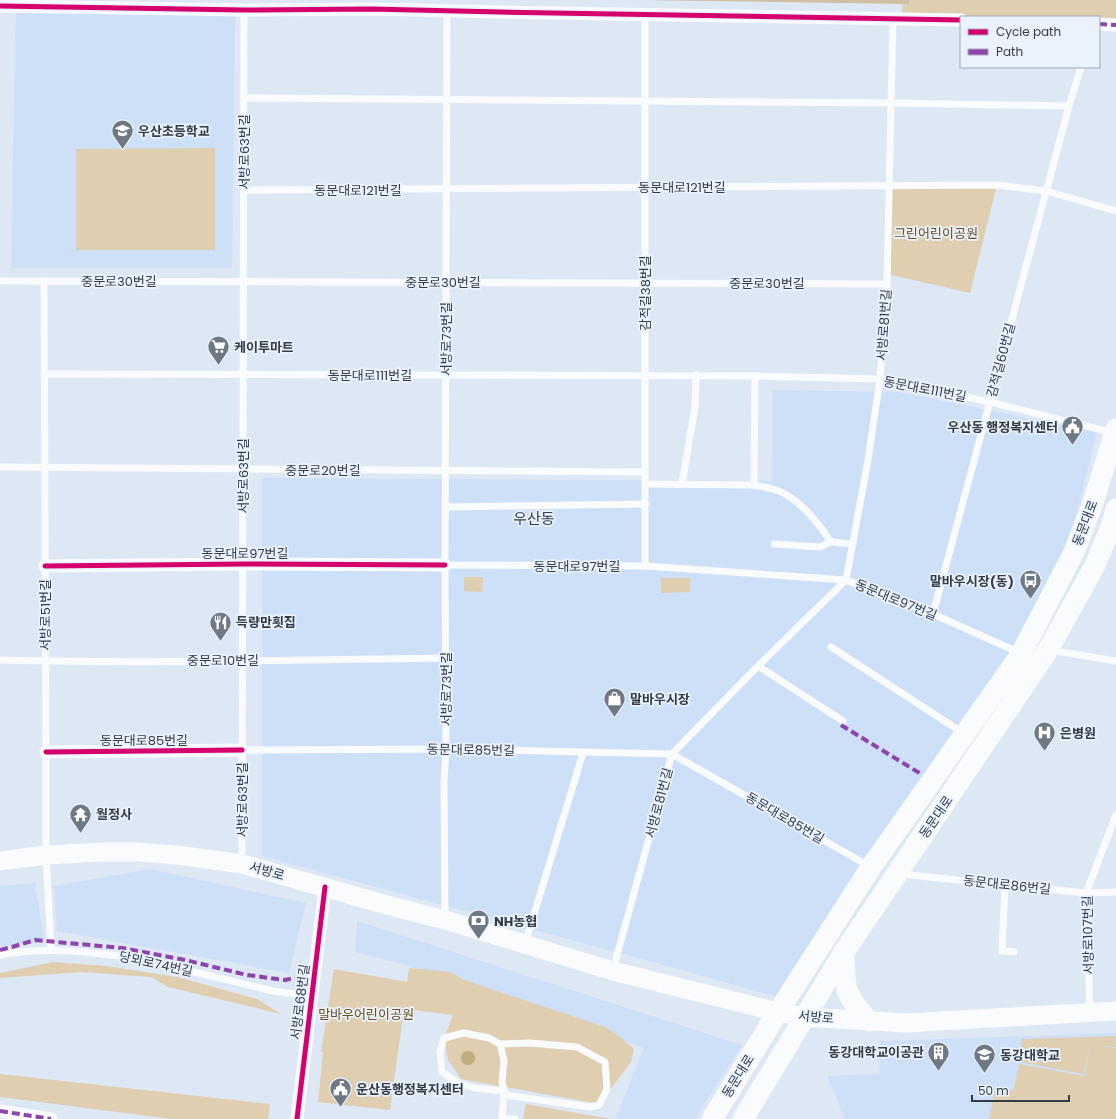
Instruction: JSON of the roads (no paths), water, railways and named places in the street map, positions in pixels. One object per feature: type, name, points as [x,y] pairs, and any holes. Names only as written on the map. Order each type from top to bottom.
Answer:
[{"type":"main road","name":"동문대로","points":[[712,1119],[778,1012],[871,867],[1021,654],[1074,552],[1094,503],[1115,431]]},
{"type":"main road","name":"동문대로","points":[[743,1119],[844,952],[1048,650],[1094,567],[1111,527],[1116,509]]},
{"type":"main road","name":"서방로","points":[[0,861],[46,855],[138,852],[177,855],[242,864],[445,920],[613,971],[803,1018],[906,1022],[1116,1011]]},
{"type":"main road","points":[[844,952],[844,976],[847,990],[851,1001],[869,1021]]},
{"type":"street","points":[[0,6],[244,10],[371,9],[960,20]]},
{"type":"street","points":[[1100,24],[1116,25]]},
{"type":"street","name":"동문대로97번길","points":[[45,566],[244,564],[445,565]]},
{"type":"street","name":"동문대로85번길","points":[[46,752],[242,750]]},
{"type":"street","name":"서방로68번길","points":[[297,1119],[325,887]]},
{"type":"street","points":[[0,1111],[51,1119]]},
{"type":"lane","name":"서방로63번길","points":[[242,853],[242,660],[244,564],[244,10]]},
{"type":"lane","name":"서방로73번길","points":[[445,920],[444,782],[446,749],[445,565],[447,11]]},
{"type":"lane","name":"감적길38번길","points":[[645,15],[645,566]]},
{"type":"lane","name":"서방로81번길","points":[[613,971],[672,754],[758,666],[846,580],[868,460],[880,379],[887,284],[893,19]]},
{"type":"lane","name":"감적길60번길","points":[[933,614],[1046,191],[1081,68]]},
{"type":"lane","name":"서방로63번길","points":[[244,98],[446,100]]},
{"type":"lane","points":[[446,100],[891,103],[1069,106]]},
{"type":"lane","name":"동문대로121번길","points":[[244,190],[997,185],[1046,191],[1116,211]]},
{"type":"lane","name":"중문로30번길","points":[[0,281],[887,284]]},
{"type":"lane","name":"서방로51번길","points":[[44,281],[46,855],[51,950]]},
{"type":"lane","name":"동문대로111번길","points":[[44,374],[755,376],[880,379],[990,402],[1115,431]]},
{"type":"lane","points":[[682,484],[695,407],[696,376]]},
{"type":"lane","points":[[754,485],[755,376]]},
{"type":"lane","name":"중문로20번길","points":[[0,468],[645,472]]},
{"type":"lane","points":[[646,484],[754,485],[780,492],[794,500],[822,528],[831,542]]},
{"type":"lane","points":[[446,507],[646,504]]},
{"type":"lane","points":[[774,544],[820,547],[831,542],[853,544]]},
{"type":"lane","name":"동문대로97번길","points":[[445,565],[645,566],[846,580],[933,614],[1021,654]]},
{"type":"lane","points":[[831,647],[965,734]]},
{"type":"lane","points":[[1048,650],[1116,661]]},
{"type":"lane","name":"중문로10번길","points":[[0,660],[46,661],[445,658]]},
{"type":"lane","points":[[758,666],[843,721]]},
{"type":"lane","name":"동문대로85번길","points":[[242,750],[446,749],[672,754],[871,867]]},
{"type":"lane","points":[[525,944],[583,753]]},
{"type":"lane","name":"서방로107번길","points":[[1090,1012],[1086,893],[1116,815]]},
{"type":"lane","name":"동문대로86번길","points":[[897,874],[1086,893],[1116,892]]},
{"type":"lane","points":[[1005,885],[1002,951],[1014,952]]},
{"type":"lane","name":"당뫼로74번길","points":[[0,956],[32,950],[51,950],[140,959],[273,991],[311,996]]},
{"type":"lane","points":[[464,1033],[489,1038],[500,1044],[530,1043],[577,1047],[605,1062],[607,1089],[599,1105],[590,1107],[512,1096],[504,1091],[474,1088],[458,1084],[442,1072],[440,1052],[444,1038],[464,1033]]},
{"type":"lane","points":[[500,1044],[504,1061],[502,1082],[504,1091],[503,1119],[515,1119]]},
{"type":"place","name":"우산초등학교","points":[[123,150]]},
{"type":"place","name":"케이투마트","points":[[219,366]]},
{"type":"place","name":"우산동 행정복지센터","points":[[1073,446]]},
{"type":"place","name":"말바우시장(동)","points":[[1030,600]]},
{"type":"place","name":"득량만횟집","points":[[221,642]]},
{"type":"place","name":"말바우시장","points":[[615,718]]},
{"type":"place","name":"은병원","points":[[1044,752]]},
{"type":"place","name":"월정사","points":[[80,834]]},
{"type":"place","name":"NH농협","points":[[479,940]]},
{"type":"place","name":"동강대학교이공관","points":[[939,1072]]},
{"type":"place","name":"동강대학교","points":[[985,1074]]},
{"type":"place","name":"운산동행정복지센터","points":[[340,1108]]},
{"type":"district","name":"우산동","points":[[534,518]]},
{"type":"park label","name":"그린어린이공원","points":[[936,233]]},
{"type":"park label","name":"말바우어린이공원","points":[[366,1014]]}]
